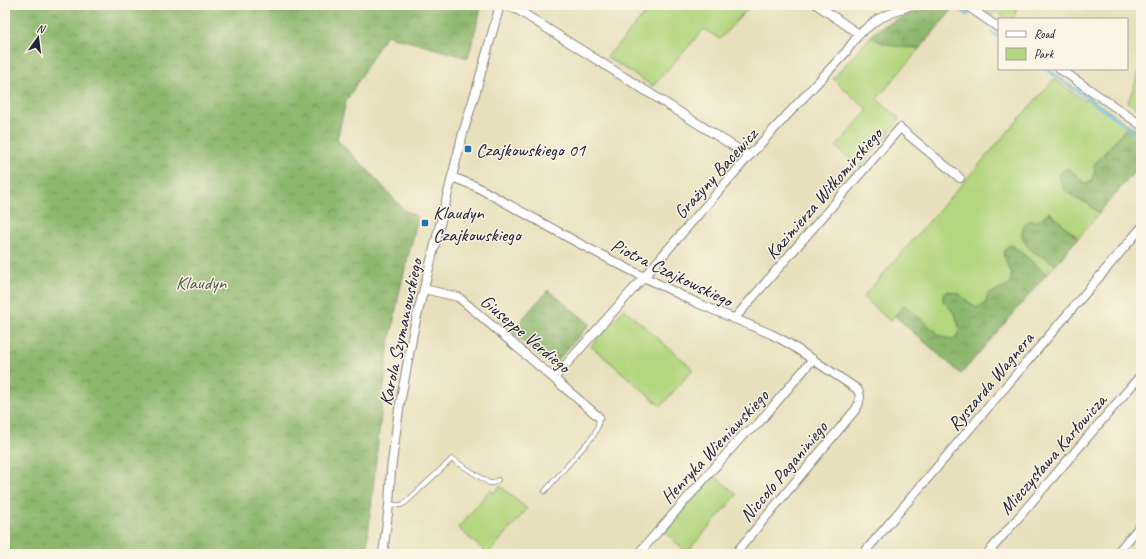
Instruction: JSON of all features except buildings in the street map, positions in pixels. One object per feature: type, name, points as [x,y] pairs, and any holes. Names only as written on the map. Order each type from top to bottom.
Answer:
[{"type":"street","name":"Karola Szymanowskiego","points":[[383,554],[389,505],[391,470],[399,409],[414,328],[452,177],[500,5]]},
{"type":"street","points":[[505,5],[518,10],[749,156]]},
{"type":"street","points":[[817,5],[859,34]]},
{"type":"street","name":"Grażyny Bacewicz","points":[[554,378],[749,156],[845,53],[859,34],[878,19],[911,5]]},
{"type":"street","points":[[966,5],[998,27]]},
{"type":"street","points":[[1061,70],[1141,125]]},
{"type":"street","name":"Kazimierza Wiłkomirskiego","points":[[734,319],[900,128],[960,178]]},
{"type":"street","name":"Piotra Czajkowskiego","points":[[452,177],[475,186],[582,245],[644,277],[776,337],[813,359],[857,389],[860,399],[856,409]]},
{"type":"street","name":"Ryszarda Wagnera","points":[[863,554],[1141,228]]},
{"type":"street","name":"Giuseppe Verdiego","points":[[424,289],[458,298],[463,301],[599,417]]},
{"type":"street","name":"Henryka Wieniawskiego","points":[[638,554],[744,434],[756,425],[813,359]]},
{"type":"street","name":"Mieczysława Karłowicza","points":[[987,554],[1141,375]]},
{"type":"street","name":"Niccolo Paganiniego","points":[[735,554],[856,409]]},
{"type":"street","points":[[1116,554],[1141,525]]},
{"type":"lane","points":[[545,491],[594,435],[598,426],[599,417]]},
{"type":"lane","points":[[389,505],[400,505],[405,503],[452,459],[489,483],[493,483],[498,480]]},
{"type":"green space","name":"Klaudyn","points":[[5,5],[482,5],[468,58],[386,35],[346,101],[337,140],[366,168],[404,210],[418,217],[400,289],[388,349],[366,554],[5,554]]},
{"type":"green space","points":[[653,5],[751,5],[720,39],[704,29],[653,86],[607,57]]},
{"type":"green space","points":[[947,5],[953,9],[920,48],[900,47],[876,40],[871,36],[877,30],[907,15],[929,8]]},
{"type":"green space","points":[[977,5],[1018,5],[1013,18],[1006,18],[995,11],[992,16]]},
{"type":"green space","points":[[871,36],[876,40],[900,47],[920,48],[877,99],[899,118],[887,136],[860,168],[836,147],[868,110],[833,79]]},
{"type":"green space","points":[[1141,67],[1141,111],[1128,102]]},
{"type":"green space","points":[[1054,79],[1085,101],[1088,97],[1129,125],[1094,165],[1095,172],[1091,182],[1087,184],[1072,171],[1066,168],[1075,198],[1087,203],[1099,213],[1078,238],[1049,212],[1037,253],[1056,264],[1047,274],[1012,245],[1007,263],[1012,274],[1010,284],[998,290],[986,303],[976,308],[958,293],[943,301],[953,312],[958,322],[960,332],[953,340],[941,336],[904,305],[890,321],[863,297]]},
{"type":"green space","points":[[1129,125],[1141,133],[1141,164],[1099,213],[1087,203],[1075,198],[1064,189],[1060,180],[1060,173],[1066,168],[1086,184],[1091,182],[1095,172],[1094,165]]},
{"type":"green space","points":[[1049,212],[1078,238],[1056,264],[1031,249],[1027,245],[1022,235],[1024,225],[1031,220],[1038,221]]},
{"type":"green space","points":[[1012,245],[1047,274],[961,374],[895,316],[905,305],[941,336],[953,340],[960,332],[958,322],[953,312],[943,301],[943,294],[949,291],[958,293],[976,308],[986,303],[988,294],[1010,284],[1012,273],[1003,254],[1008,246]]},
{"type":"green space","points":[[548,290],[590,324],[555,363],[549,364],[511,332]]},
{"type":"green space","points":[[624,309],[693,369],[661,406],[591,346]]},
{"type":"green space","points":[[714,475],[737,495],[687,552],[664,532]]},
{"type":"green space","points":[[500,486],[527,509],[488,554],[458,528],[490,490],[494,493]]},
{"type":"waterway","points":[[954,5],[968,15]]},
{"type":"waterway","points":[[992,33],[998,36]]},
{"type":"waterway","points":[[1047,70],[1141,136]]},
{"type":"place","name":"Czajkowskiego 01","points":[[468,149]]},
{"type":"place","name":"Klaudyn Czajkowskiego","points":[[425,223]]}]
